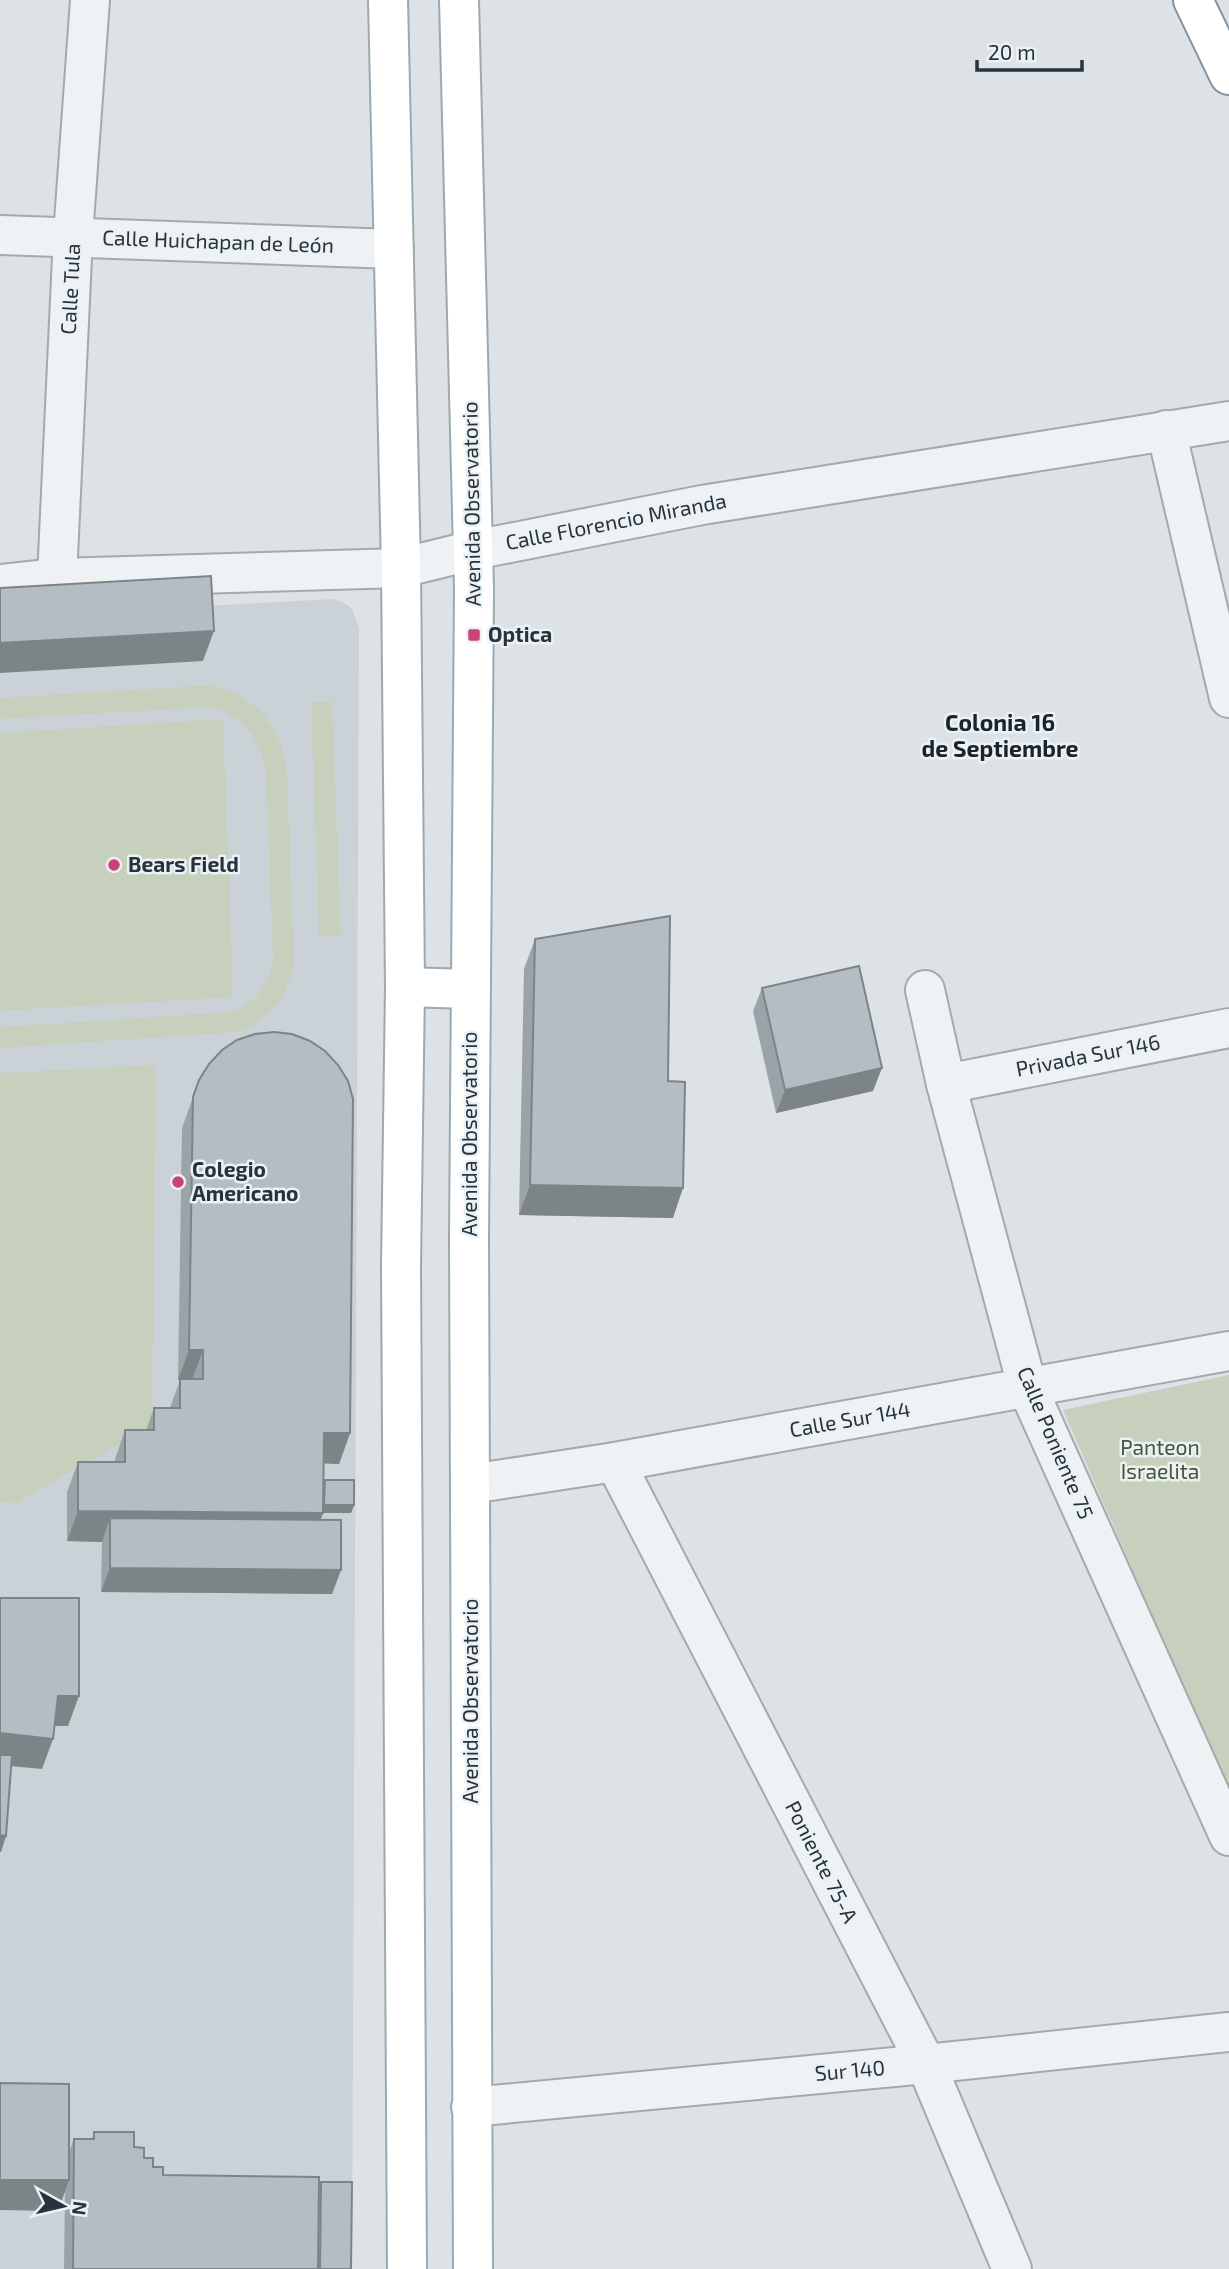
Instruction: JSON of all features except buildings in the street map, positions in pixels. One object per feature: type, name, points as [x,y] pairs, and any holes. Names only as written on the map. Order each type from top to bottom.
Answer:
[{"type":"main road","points":[[388,0],[401,568],[405,987],[401,1281],[407,2269]]},
{"type":"main road","name":"Avenida Observatorio","points":[[459,0],[474,550],[470,989],[473,2269]]},
{"type":"main road","points":[[1193,0],[1229,75]]},
{"type":"main road","points":[[405,987],[470,989]]},
{"type":"street","name":"Calle Tula","points":[[57,578],[73,236],[90,0]]},
{"type":"street","name":"Calle Huichapan de León","points":[[0,234],[394,248]]},
{"type":"street","name":"Calle Florencio Miranda","points":[[0,584],[57,578],[401,568],[474,550],[702,505],[1229,421]]},
{"type":"street","points":[[1167,430],[1229,698]]},
{"type":"street","name":"Calle Poniente 75","points":[[925,989],[946,1084],[1028,1389],[1229,1836]]},
{"type":"street","name":"Privada Sur 146","points":[[946,1084],[1229,1028]]},
{"type":"street","name":"Calle Sur 144","points":[[471,1484],[615,1462],[1229,1352]]},
{"type":"street","name":"Poniente 75-A","points":[[615,1462],[926,2064],[1012,2269]]},
{"type":"street","name":"Sur 140","points":[[471,2107],[1229,2032]]},
{"type":"shaded area","name":"Colegio Americano","points":[[334,599],[348,605],[359,628],[352,2269],[0,2269],[0,617]]},
{"type":"green space","points":[[214,685],[243,698],[265,716],[284,755],[287,771],[294,960],[283,995],[270,1013],[239,1032],[0,1048],[0,1027],[233,1012],[249,1003],[261,991],[269,976],[273,958],[266,774],[255,740],[242,724],[223,711],[211,707],[0,719],[0,698]]},
{"type":"green space","points":[[311,702],[332,702],[341,936],[319,937]]},
{"type":"green space","name":"Bears Field","points":[[223,719],[233,997],[0,1011],[0,733]]},
{"type":"green space","points":[[156,1065],[152,1426],[16,1503],[0,1502],[0,1073]]},
{"type":"green space","name":"Panteon Israelita","points":[[1229,1375],[1229,1792],[1063,1410]]},
{"type":"place","name":"Optica","points":[[474,635]]},
{"type":"place","name":"Bears Field","points":[[114,865]]},
{"type":"place","name":"Colegio Americano","points":[[178,1182]]},
{"type":"district","name":"Colonia 16 de Septiembre","points":[[1000,736]]}]
